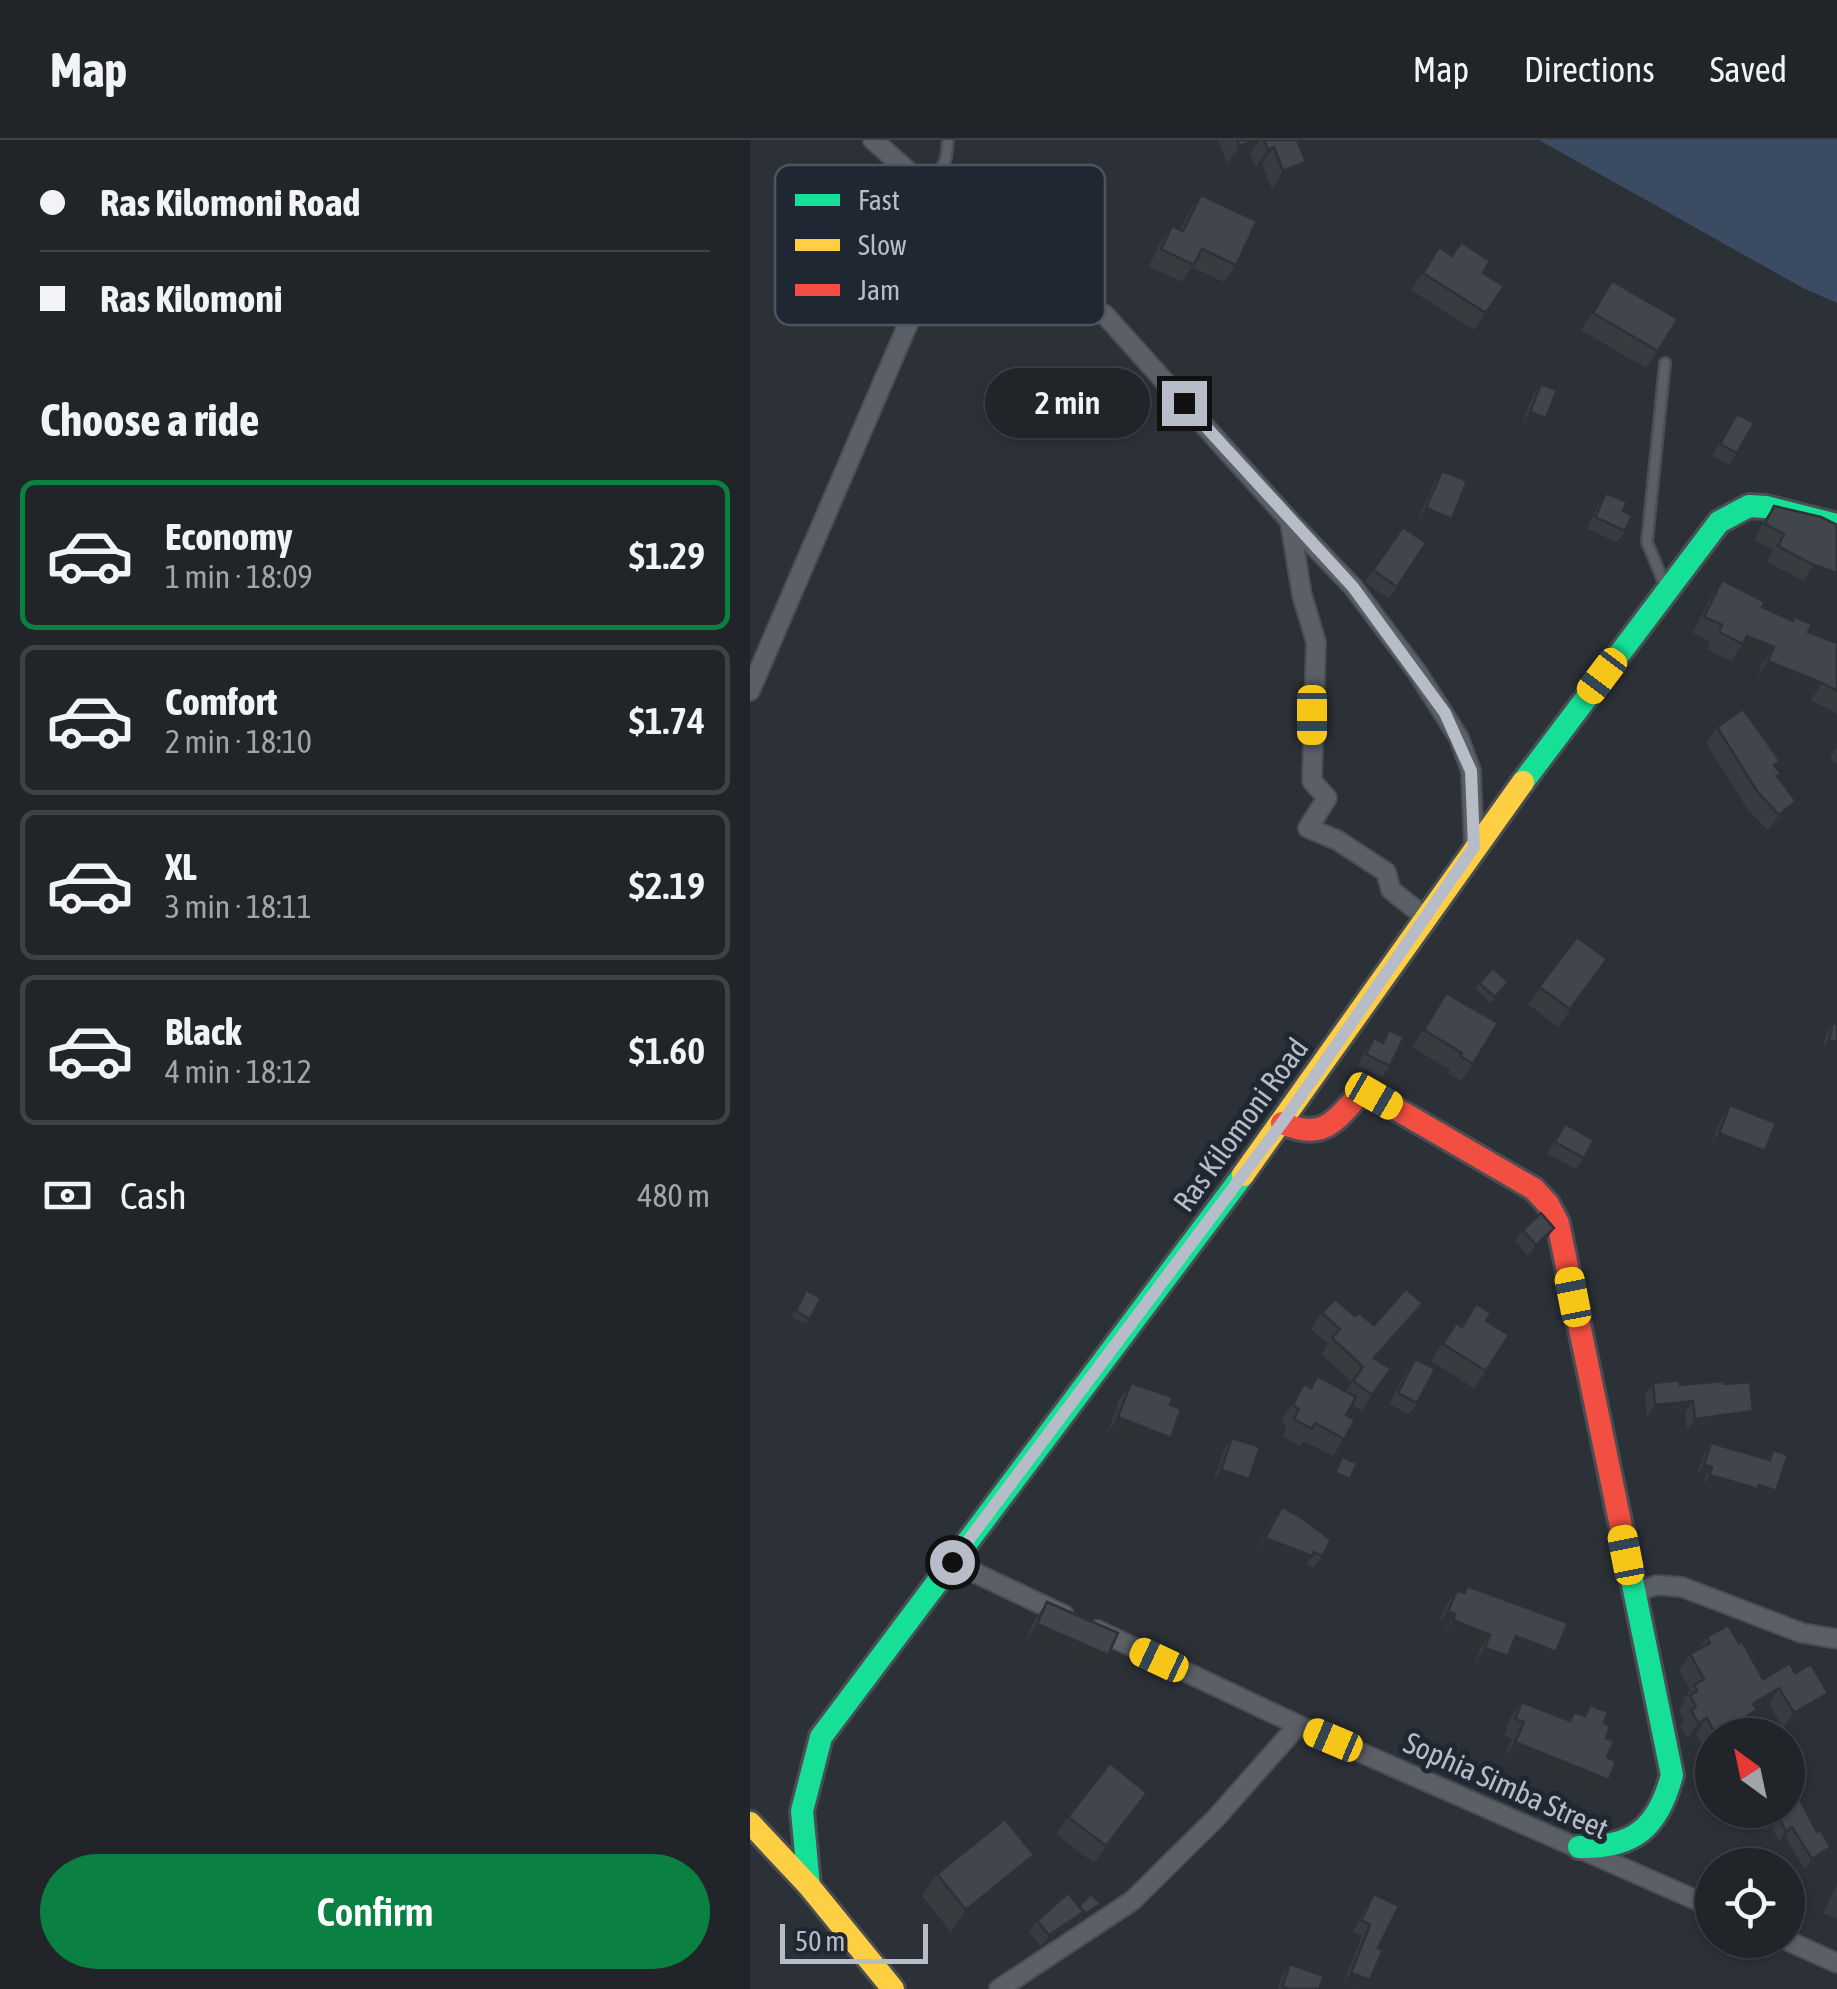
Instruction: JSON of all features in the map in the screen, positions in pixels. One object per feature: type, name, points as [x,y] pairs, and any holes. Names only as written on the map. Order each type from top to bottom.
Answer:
[{"type":"street","points":[[873,140],[901,165]]},
{"type":"street","points":[[1105,314],[1353,587],[1445,713],[1471,771],[1474,847]]},
{"type":"street","points":[[750,691],[907,325]]},
{"type":"street","name":"Ras Kilomoni Road","points":[[809,1886],[802,1811],[820,1736],[1282,1123],[1474,847],[1667,590],[1719,522],[1733,512],[1749,506],[1766,507],[1837,526]]},
{"type":"street","points":[[1290,522],[1302,596],[1316,642],[1312,780],[1327,798],[1308,828],[1337,840],[1386,872],[1390,890],[1425,917]]},
{"type":"street","points":[[1282,1123],[1296,1130],[1317,1132],[1327,1128],[1358,1096],[1374,1096],[1534,1189],[1558,1223],[1672,1775],[1668,1796],[1658,1816],[1632,1838],[1602,1849],[1579,1847]]},
{"type":"street","name":"Sophia Simba Street","points":[[952,1562],[1298,1725],[1695,1899]]},
{"type":"street","points":[[1634,1592],[1657,1586],[1682,1587],[1802,1634],[1837,1639]]},
{"type":"street","points":[[999,1989],[1132,1901],[1216,1818],[1298,1725]]},
{"type":"street","points":[[750,1823],[809,1886],[893,1989]]},
{"type":"street","points":[[1805,1949],[1837,1963]]},
{"type":"lane","points":[[943,165],[948,140]]},
{"type":"lane","points":[[1665,363],[1647,542],[1667,590]]},
{"type":"water","points":[[1539,140],[1837,140],[1837,303],[1803,288]]},
{"type":"building","points":[[1264,140],[1297,140],[1306,162],[1283,171],[1274,147],[1268,150]]},
{"type":"building","points":[[1201,195],[1257,221],[1236,265],[1202,249],[1194,265],[1161,249],[1172,226],[1183,231]]},
{"type":"building","points":[[1461,242],[1490,261],[1483,273],[1504,286],[1486,313],[1423,273],[1439,247],[1452,256]]},
{"type":"building","points":[[1612,281],[1678,319],[1658,351],[1593,313]]},
{"type":"building","points":[[1541,384],[1557,390],[1546,418],[1530,412]]},
{"type":"building","points":[[1737,414],[1754,423],[1737,453],[1720,444]]},
{"type":"building","points":[[1442,471],[1467,481],[1452,519],[1426,508]]},
{"type":"building","points":[[1606,493],[1627,502],[1623,511],[1632,515],[1625,531],[1595,517]]},
{"type":"building","points":[[1774,506],[1821,517],[1837,525],[1837,573],[1778,546],[1784,534],[1765,524]]},
{"type":"building","points":[[1403,527],[1426,543],[1397,587],[1373,570]]},
{"type":"building","points":[[1722,580],[1765,602],[1762,607],[1793,621],[1794,617],[1812,624],[1808,632],[1837,643],[1837,691],[1768,661],[1774,647],[1747,636],[1743,644],[1719,632],[1722,625],[1704,617]]},
{"type":"building","points":[[1743,709],[1780,761],[1774,765],[1781,774],[1777,776],[1796,801],[1779,815],[1757,791],[1717,727]]},
{"type":"building","points":[[1577,937],[1607,959],[1570,1009],[1539,987]]},
{"type":"building","points":[[1493,968],[1508,982],[1495,997],[1479,983]]},
{"type":"building","points":[[1446,993],[1498,1023],[1473,1064],[1424,1030]]},
{"type":"building","points":[[1833,1023],[1837,1024],[1837,1042],[1829,1040]]},
{"type":"building","points":[[1389,1030],[1404,1037],[1390,1066],[1366,1054],[1374,1038],[1383,1043]]},
{"type":"building","points":[[1730,1105],[1776,1123],[1765,1151],[1719,1133]]},
{"type":"building","points":[[1565,1124],[1594,1140],[1584,1158],[1555,1142]]},
{"type":"building","points":[[1541,1213],[1554,1228],[1536,1245],[1523,1230]]},
{"type":"building","points":[[1406,1289],[1423,1303],[1374,1358],[1391,1369],[1372,1395],[1353,1381],[1363,1367],[1332,1338],[1340,1329],[1322,1313],[1335,1299],[1355,1316],[1359,1313],[1374,1325]]},
{"type":"building","points":[[806,1290],[821,1298],[810,1319],[796,1311]]},
{"type":"building","points":[[1476,1304],[1491,1313],[1486,1321],[1509,1335],[1486,1371],[1443,1344],[1456,1323],[1462,1327]]},
{"type":"building","points":[[1415,1359],[1435,1369],[1417,1403],[1398,1393]]},
{"type":"building","points":[[1317,1376],[1356,1397],[1346,1415],[1355,1420],[1344,1439],[1315,1423],[1312,1429],[1294,1419],[1299,1409],[1293,1405],[1304,1384],[1311,1388]]},
{"type":"building","points":[[1680,1380],[1680,1385],[1750,1382],[1753,1411],[1695,1419],[1693,1401],[1655,1405],[1653,1383]]},
{"type":"building","points":[[1131,1383],[1173,1397],[1170,1405],[1181,1409],[1171,1438],[1118,1417]]},
{"type":"building","points":[[1232,1438],[1260,1447],[1249,1479],[1221,1470]]},
{"type":"building","points":[[1711,1443],[1770,1460],[1773,1450],[1788,1455],[1776,1491],[1710,1475],[1712,1467],[1704,1465]]},
{"type":"building","points":[[1342,1457],[1357,1463],[1350,1479],[1335,1473]]},
{"type":"building","points":[[1282,1507],[1331,1540],[1322,1556],[1314,1552],[1312,1556],[1265,1538]]},
{"type":"building","points":[[1467,1586],[1568,1623],[1556,1652],[1516,1636],[1508,1656],[1485,1648],[1490,1635],[1453,1620],[1455,1614],[1448,1611],[1457,1590],[1465,1593]]},
{"type":"building","points":[[1047,1602],[1118,1633],[1108,1655],[1037,1624]]},
{"type":"building","points":[[1728,1625],[1739,1643],[1742,1641],[1763,1679],[1790,1663],[1795,1673],[1811,1664],[1828,1693],[1794,1713],[1779,1688],[1753,1704],[1757,1710],[1746,1718],[1695,1718],[1691,1710],[1696,1707],[1690,1695],[1697,1691],[1694,1685],[1704,1679],[1690,1654],[1710,1643],[1707,1637]]},
{"type":"building","points":[[1522,1702],[1570,1721],[1574,1712],[1585,1716],[1590,1705],[1608,1712],[1604,1723],[1610,1726],[1606,1738],[1614,1741],[1607,1757],[1616,1761],[1609,1780],[1515,1742],[1524,1722],[1515,1719]]},
{"type":"building","points":[[1110,1763],[1147,1793],[1106,1846],[1068,1817]]},
{"type":"building","points":[[1805,1809],[1831,1847],[1812,1859],[1793,1828],[1805,1828]]},
{"type":"building","points":[[1005,1819],[1034,1855],[966,1910],[937,1874]]},
{"type":"building","points":[[1068,1893],[1084,1912],[1049,1935],[1037,1921]]},
{"type":"building","points":[[1091,1894],[1101,1904],[1083,1915],[1079,1906]]},
{"type":"building","points":[[1374,1894],[1399,1906],[1378,1948],[1383,1950],[1370,1980],[1351,1973],[1370,1925],[1361,1920]]},
{"type":"building","points":[[1290,1964],[1324,1976],[1319,1989],[1282,1987]]},
{"type":"traffic: fast","points":[[1523,782],[1719,522],[1749,506],[1837,525]]},
{"type":"traffic: fast","points":[[809,1886],[802,1811],[821,1737],[1243,1175]]},
{"type":"traffic: fast","points":[[1579,1847],[1615,1844],[1641,1831],[1659,1809],[1672,1775],[1629,1565]]},
{"type":"traffic: slow","points":[[1243,1175],[1523,782]]},
{"type":"traffic: slow","points":[[750,1823],[809,1886],[893,1989]]},
{"type":"traffic: jam","points":[[1282,1123],[1317,1129],[1333,1121],[1358,1096],[1374,1096],[1534,1189],[1548,1204],[1558,1223],[1629,1565]]},
{"type":"route","points":[[952,1562],[1282,1123],[1474,847],[1471,771],[1445,713],[1353,587],[1184,403]]}]
